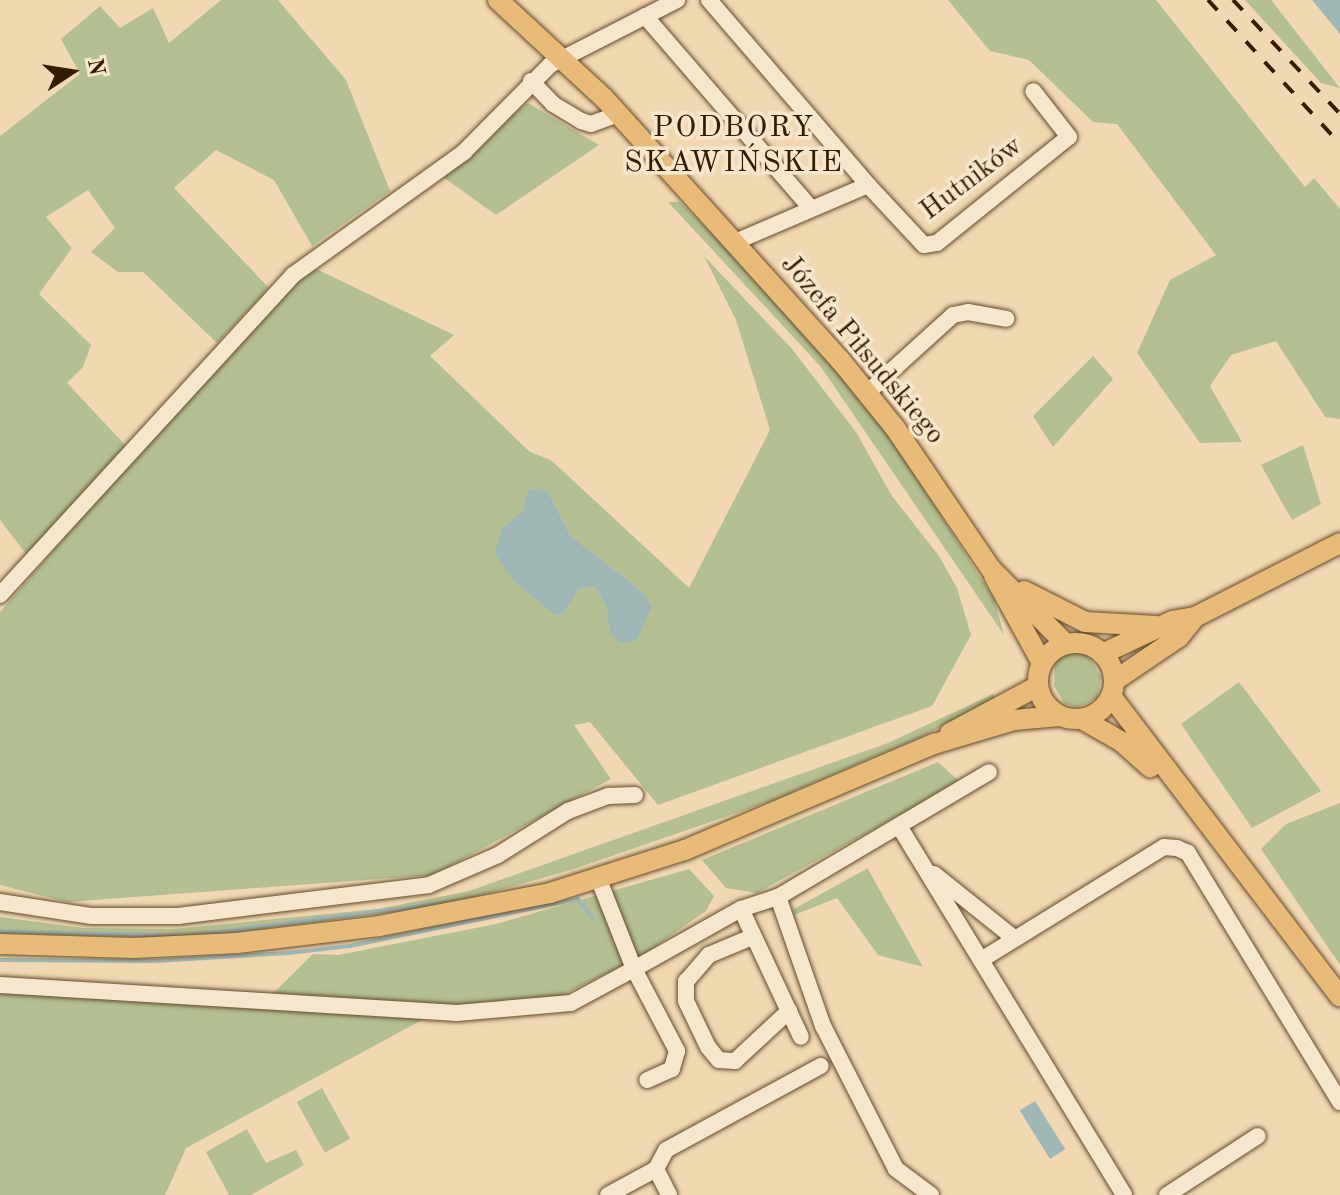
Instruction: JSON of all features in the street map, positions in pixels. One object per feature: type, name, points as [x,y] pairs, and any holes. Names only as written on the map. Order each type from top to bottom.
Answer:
[{"type":"main road","name":"Józefa Piłsudskiego","points":[[498,0],[619,114],[735,242],[867,393],[991,569],[1066,644]]},
{"type":"main road","points":[[1102,654],[1161,626],[1195,617],[1340,543]]},
{"type":"main road","name":"Józefa Piłsudskiego","points":[[991,569],[1004,602],[1042,663]]},
{"type":"main road","points":[[991,569],[1071,618],[1161,626]]},
{"type":"main road","points":[[1082,719],[1102,709],[1112,689],[1179,637],[1195,617]]},
{"type":"main road","points":[[1060,716],[1043,700],[1038,686],[1042,663],[1066,644],[1081,643],[1102,654],[1112,689],[1174,783],[1340,997]]},
{"type":"main road","points":[[934,744],[976,715],[1038,686]]},
{"type":"main road","points":[[0,944],[134,948],[237,943],[417,920],[599,880],[934,744],[1014,720],[1060,716],[1082,719],[1122,742],[1174,783]]},
{"type":"main road","points":[[510,899],[681,840],[721,832]]},
{"type":"street","points":[[0,595],[293,275],[464,152],[531,81],[562,59],[677,0]]},
{"type":"street","name":"Hutników","points":[[709,0],[868,185],[924,245],[937,243],[1069,137],[1033,91]]},
{"type":"street","points":[[645,16],[809,206]]},
{"type":"street","points":[[531,81],[553,104],[581,121],[591,124],[619,114]]},
{"type":"street","points":[[735,242],[809,206],[868,185]]},
{"type":"street","points":[[867,393],[953,315],[968,312],[1006,319]]},
{"type":"street","points":[[0,985],[457,1013],[571,1003],[741,909],[778,897],[989,772]]},
{"type":"street","points":[[0,902],[92,916],[178,916],[429,885],[498,855],[568,811],[608,796],[635,795]]},
{"type":"street","points":[[899,826],[1124,1195]]},
{"type":"street","points":[[981,960],[1164,847],[1177,848],[1188,853],[1340,1102]]},
{"type":"street","points":[[923,866],[1014,938]]},
{"type":"street","points":[[599,880],[634,969],[677,1051],[672,1069],[647,1080]]},
{"type":"street","points":[[778,897],[823,1026],[896,1169],[931,1195]]},
{"type":"street","points":[[741,909],[801,1037]]},
{"type":"street","points":[[752,937],[709,955],[686,981],[686,1001],[708,1047],[719,1060],[735,1061],[789,1011]]},
{"type":"street","points":[[608,1195],[656,1169],[666,1150],[821,1066]]},
{"type":"street","points":[[1167,1195],[1258,1136]]},
{"type":"street","points":[[656,1169],[669,1195]]},
{"type":"green space","points":[[221,0],[278,0],[346,80],[390,191],[312,246],[274,180],[216,150],[174,188],[269,288],[217,343],[143,272],[118,272],[91,252],[115,228],[88,190],[46,217],[72,248],[39,294],[91,345],[83,367],[67,383],[128,448],[27,555],[0,520],[0,136],[80,74],[61,39],[100,6],[120,28],[153,8],[169,43]]},
{"type":"green space","points":[[948,0],[1156,0],[1305,187],[1314,178],[1340,209],[1340,419],[1325,417],[1276,341],[1231,355],[1210,386],[1242,442],[1200,443],[1137,353],[1170,280],[1216,255],[1117,124],[1093,122],[1029,60],[990,51]]},
{"type":"green space","points":[[1245,0],[1271,0],[1340,88],[1321,83]]},
{"type":"green space","points":[[528,103],[599,145],[496,215],[436,172]]},
{"type":"green space","points":[[668,202],[680,202],[788,310],[888,433],[994,599],[1004,635],[821,367]]},
{"type":"green space","points":[[704,256],[792,349],[856,432],[892,496],[939,556],[957,588],[971,635],[932,706],[658,805],[590,722],[574,725],[611,779],[433,875],[67,902],[0,885],[0,612],[151,438],[312,267],[454,335],[430,356],[530,452],[551,460],[689,588],[770,430],[736,320]],"holes":[[[549,493],[570,535],[643,592],[610,633],[606,607],[595,587],[579,589],[564,613],[556,616],[512,580],[502,528]]]},
{"type":"green space","points":[[1093,356],[1113,379],[1053,447],[1033,416]]},
{"type":"green space","points":[[1303,445],[1321,504],[1292,520],[1261,465]]},
{"type":"green space","points":[[1072,650],[1088,655],[1101,677],[1097,698],[1078,707],[1065,704],[1054,686],[1055,656]]},
{"type":"green space","points":[[1239,682],[1321,791],[1252,828],[1181,724]]},
{"type":"green space","points":[[993,694],[996,699],[923,736],[771,801],[574,869],[443,906],[192,938],[0,934],[0,917],[83,928],[173,929],[378,909],[469,891],[888,743]]},
{"type":"green space","points":[[938,762],[960,782],[757,893],[726,888],[702,860]]},
{"type":"green space","points":[[1340,803],[1340,965],[1261,849],[1286,824]]},
{"type":"green space","points":[[868,868],[923,967],[878,955],[837,898],[794,915],[794,909]]},
{"type":"green space","points":[[689,869],[714,896],[706,911],[640,957],[527,1012],[444,1008],[186,1148],[165,1195],[0,1195],[0,990],[261,1005],[313,954],[338,955],[496,924]]},
{"type":"green space","points":[[322,1088],[350,1139],[325,1153],[297,1102]]},
{"type":"green space","points":[[247,1129],[266,1163],[296,1150],[304,1165],[251,1195],[229,1195],[206,1152]]},
{"type":"water","points":[[1312,0],[1340,0],[1340,34]]},
{"type":"water","points":[[539,488],[549,493],[570,535],[643,592],[652,607],[636,641],[620,643],[610,633],[606,607],[595,587],[579,589],[564,613],[556,616],[512,580],[495,554],[502,528],[523,511],[528,490]]},
{"type":"water","points":[[1035,1101],[1065,1149],[1050,1159],[1020,1111]]},
{"type":"waterway","points":[[0,960],[155,961],[289,953],[350,946],[578,899],[593,918]]},
{"type":"waterway","points":[[194,935],[445,903]]},
{"type":"waterway","points":[[0,931],[185,936]]},
{"type":"railway","points":[[1208,0],[1340,144]]},
{"type":"railway","points":[[1233,0],[1340,114]]},
{"type":"district","name":"PODBORY SKAWIŃSKIE","points":[[734,145]]}]
